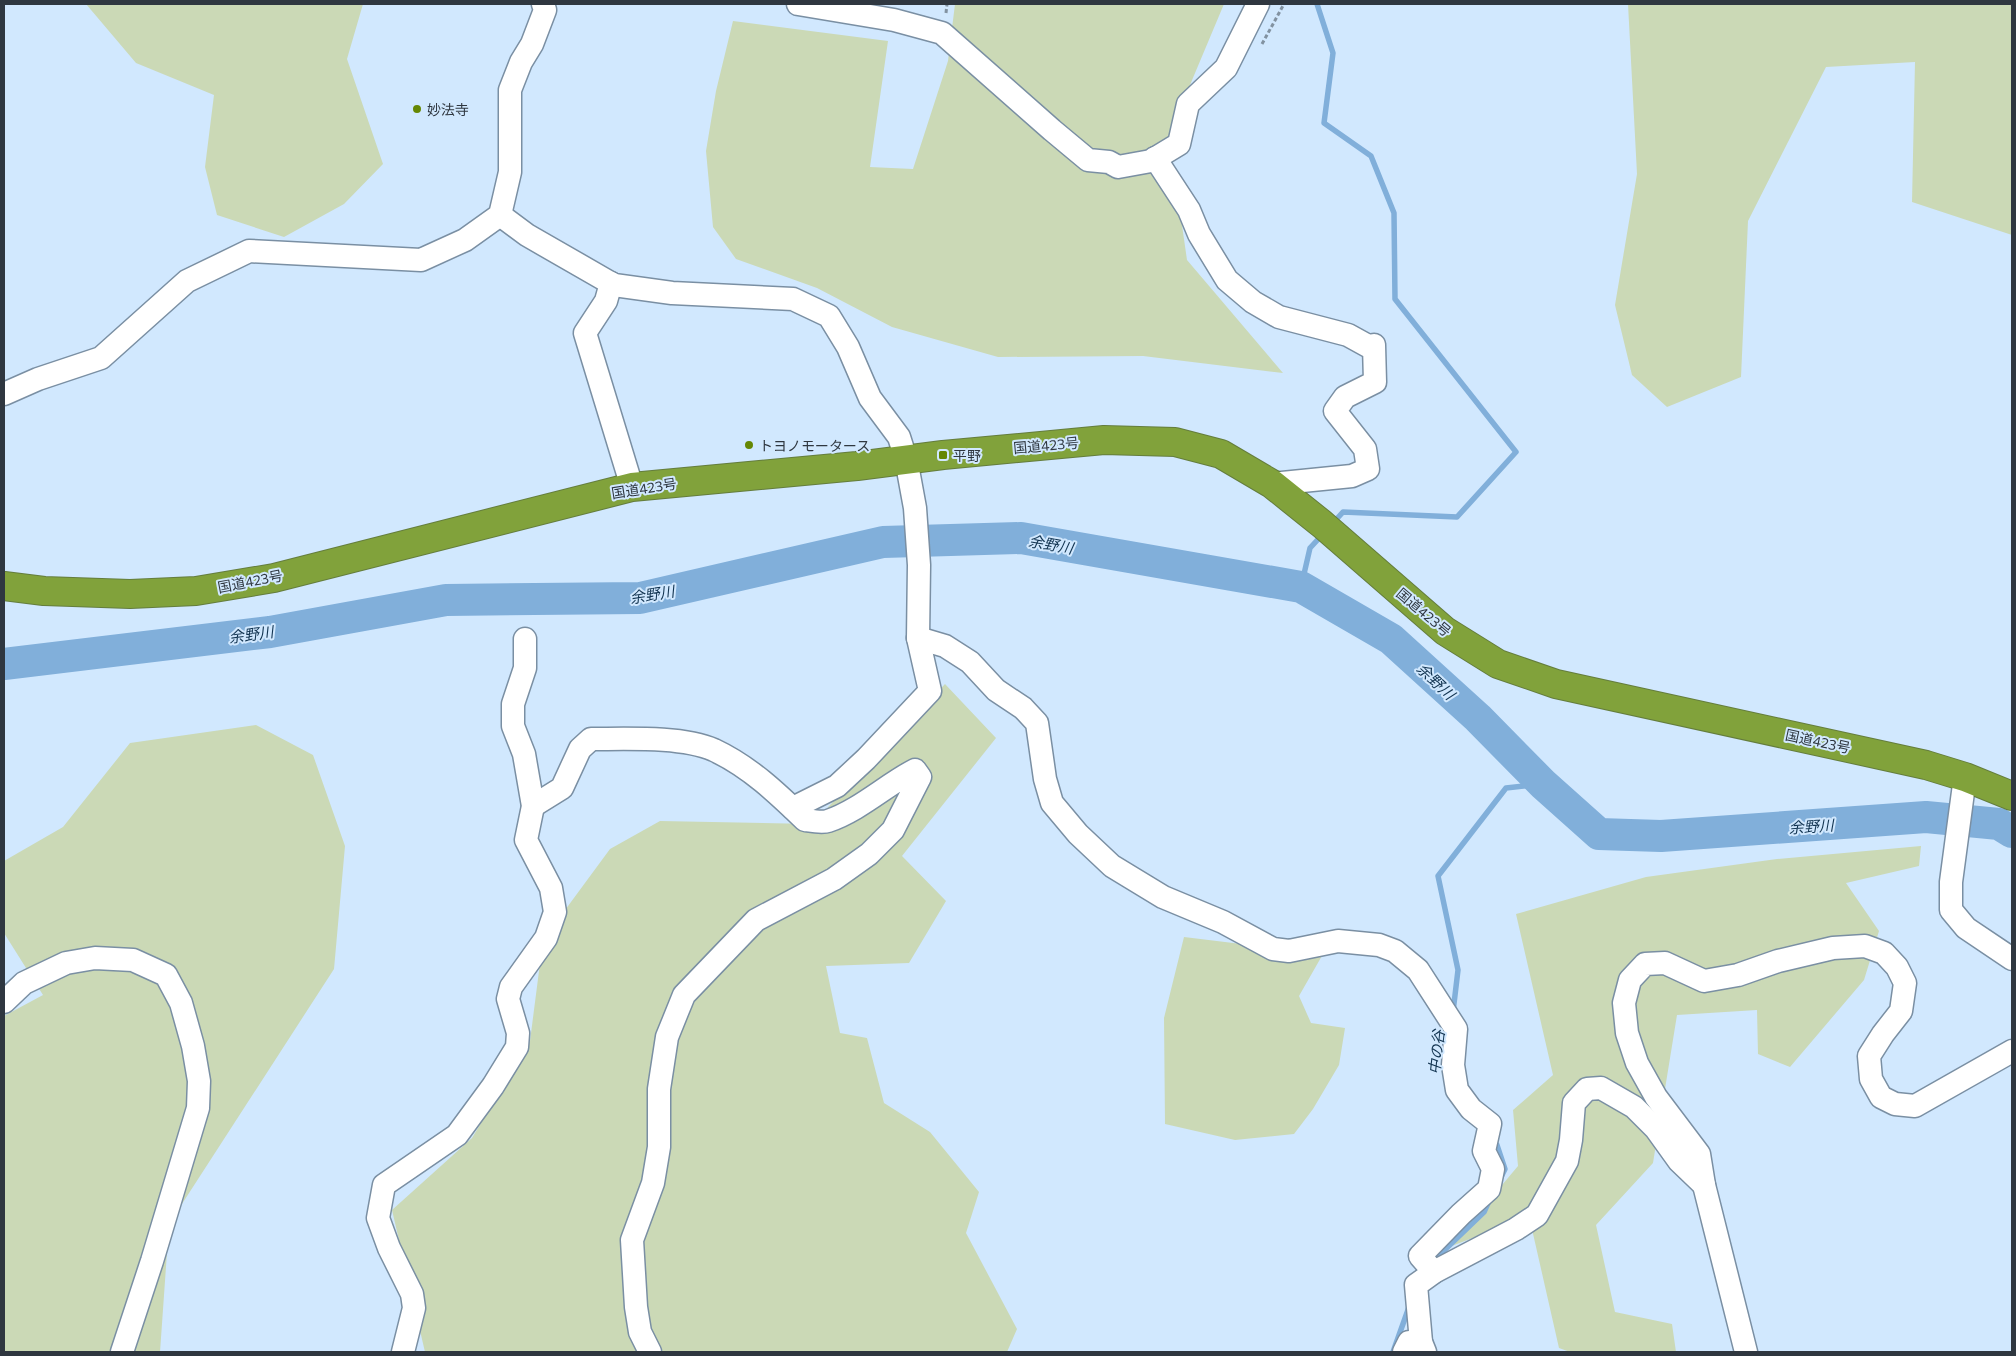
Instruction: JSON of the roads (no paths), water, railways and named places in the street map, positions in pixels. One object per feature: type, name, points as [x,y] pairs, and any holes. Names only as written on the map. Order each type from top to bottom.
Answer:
[{"type":"highway","name":"国道423号","points":[[4,586],[44,591],[130,594],[196,591],[274,578],[632,487],[1104,440],[1175,442],[1221,454],[1272,484],[1322,524],[1445,631],[1498,664],[1556,684],[1926,765],[1963,787],[2012,796]]},
{"type":"street","points":[[4,394],[101,358],[187,281],[249,251],[421,260],[465,240],[500,215],[510,172],[510,90],[521,62],[532,44],[545,10],[543,4]]},
{"type":"street","points":[[798,4],[894,20],[942,33],[1088,160],[1109,162],[1118,167],[1151,161],[1179,144],[1188,104],[1226,68],[1258,4]]},
{"type":"street","points":[[1155,158],[1189,210],[1199,234],[1227,280],[1253,302],[1279,317],[1348,336],[1368,346],[1374,346],[1375,382],[1345,397],[1335,411],[1365,450],[1368,469],[1352,476],[1272,484]]},
{"type":"street","points":[[500,215],[527,235],[611,283],[672,293],[793,299],[829,316],[848,347],[870,398],[899,437],[906,459],[915,508],[919,565],[918,638],[930,691],[838,786],[793,808]]},
{"type":"street","points":[[611,283],[606,301],[586,333],[632,487]]},
{"type":"street","points":[[918,638],[945,646],[970,662],[996,690],[1023,708],[1037,723],[1045,779],[1052,803],[1078,834],[1112,866],[1163,896],[1224,922],[1274,950],[1289,951],[1338,941],[1379,944],[1395,951],[1418,970],[1456,1029],[1454,1065],[1457,1090],[1471,1109],[1490,1124],[1484,1151],[1493,1169],[1489,1189],[1461,1214],[1420,1256],[1434,1272]]},
{"type":"street","points":[[402,1352],[414,1308],[412,1294],[389,1248],[378,1218],[384,1185],[457,1135],[493,1086],[517,1047],[518,1033],[508,999],[511,987],[546,938],[555,912],[551,888],[526,840],[533,806],[524,754],[513,726],[513,704],[525,668],[525,639]]},
{"type":"street","points":[[533,806],[562,788],[580,749],[591,739],[638,739],[688,743],[713,750],[757,775],[805,820],[827,821],[856,808],[915,770],[920,777],[893,830],[869,854],[834,879],[756,920],[684,995],[667,1037],[659,1089],[659,1147],[653,1183],[632,1240],[637,1315],[640,1332],[650,1352]]},
{"type":"street","points":[[1963,787],[1951,882],[1951,910],[1966,928],[2012,959]]},
{"type":"street","points":[[1746,1352],[1704,1185],[1699,1154],[1656,1097],[1637,1063],[1627,1033],[1624,1003],[1630,980],[1645,964],[1665,963],[1704,981],[1738,975],[1778,960],[1833,948],[1865,946],[1884,953],[1898,967],[1905,983],[1901,1011],[1869,1056],[1870,1079],[1881,1097],[1895,1104],[1915,1106],[2012,1051]]},
{"type":"street","points":[[4,1002],[24,983],[66,963],[95,958],[133,960],[166,974],[181,1003],[200,1081],[198,1108],[152,1261],[122,1352]]},
{"type":"street","points":[[1417,1349],[1416,1285],[1434,1272],[1516,1229],[1537,1215],[1567,1161],[1574,1103],[1587,1089],[1600,1088],[1634,1107],[1656,1129],[1678,1161],[1704,1185]]},
{"type":"waterway","points":[[1317,4],[1333,53],[1324,123],[1371,156],[1394,213],[1395,299],[1516,452],[1457,517],[1343,512],[1333,523]]},
{"type":"waterway","points":[[1301,587],[1310,548],[1323,534]]},
{"type":"waterway","name":"余野川","points":[[4,664],[270,632],[446,600],[640,598],[883,542],[1021,538],[1301,587],[1391,639],[1478,718],[1543,784],[1599,834],[1661,836],[1926,817],[1999,824],[2012,832]]},
{"type":"waterway","name":"中の谷","points":[[1453,1012],[1458,970],[1438,876],[1506,788],[1543,784]]},
{"type":"waterway","name":"中の谷","points":[[1492,1140],[1497,1145],[1505,1169],[1501,1177]]},
{"type":"waterway","name":"中の谷","points":[[1431,1263],[1484,1212],[1489,1201]]},
{"type":"waterway","points":[[1393,1352],[1409,1307]]},
{"type":"place","name":"妙法寺","points":[[417,109]]},
{"type":"place","name":"トヨノモータース","points":[[749,445]]},
{"type":"place","name":"平野","points":[[943,455]]}]
